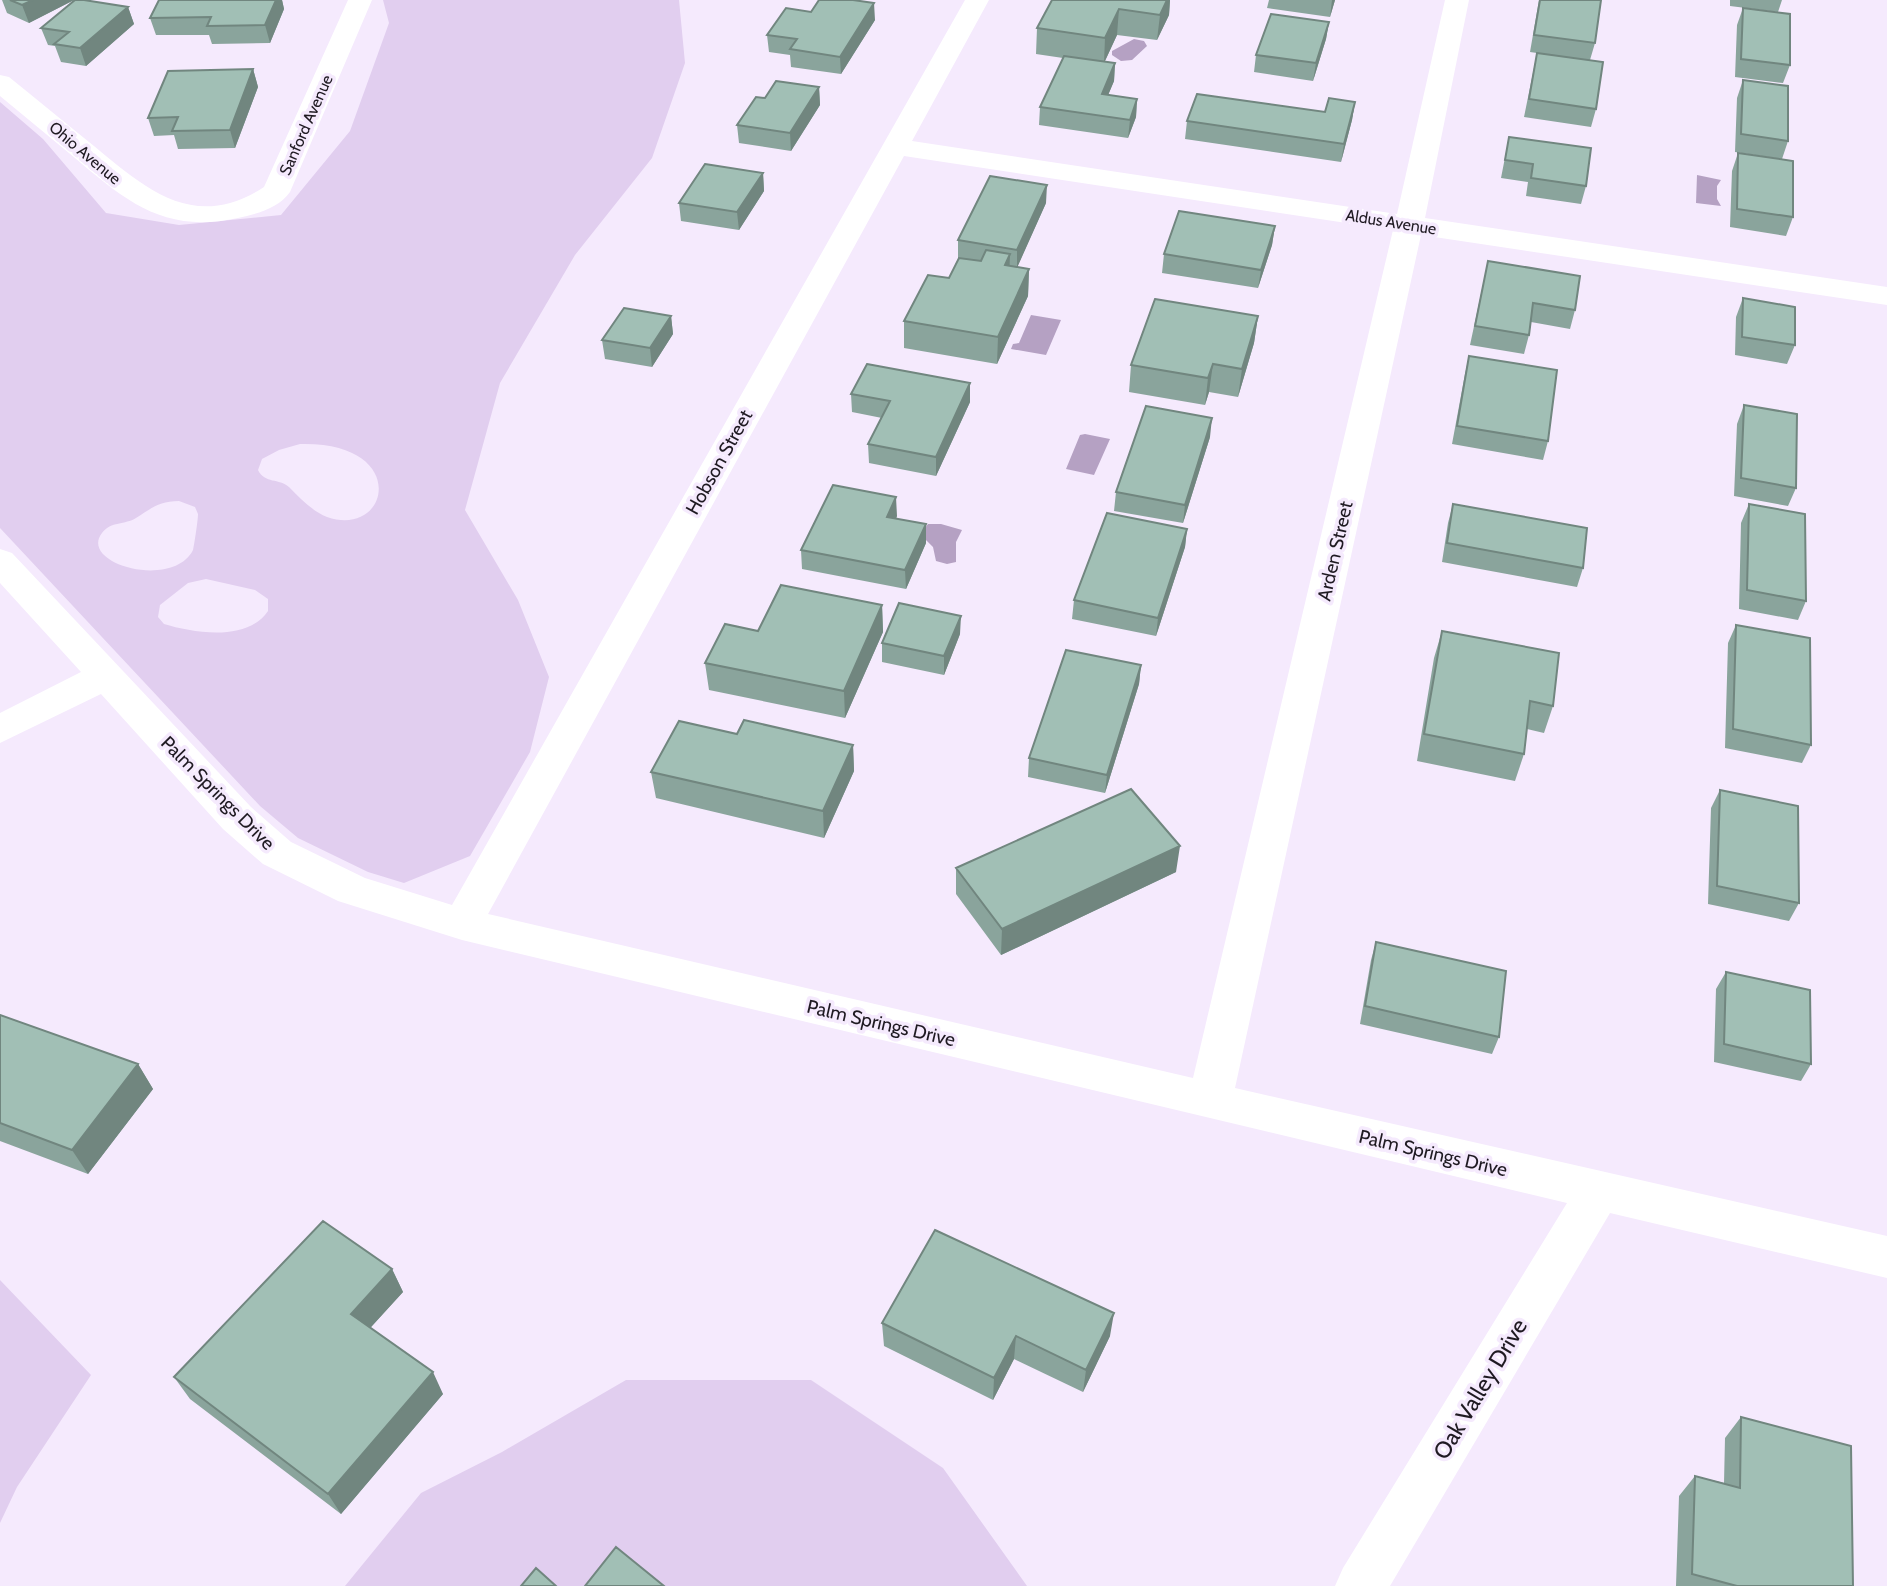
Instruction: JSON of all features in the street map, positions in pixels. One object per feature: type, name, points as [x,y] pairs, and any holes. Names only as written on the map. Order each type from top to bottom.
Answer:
[{"type":"street","name":"Sanford Avenue","points":[[176,211],[209,213],[239,209],[261,204],[276,192],[360,0]]},
{"type":"street","name":"Hobson Street","points":[[462,924],[978,0]]},
{"type":"street","name":"Arden Street","points":[[1210,1101],[1409,225],[1457,0]]},
{"type":"street","name":"Ohio Avenue","points":[[0,83],[137,196],[176,211]]},
{"type":"street","name":"Aldus Avenue","points":[[895,147],[1887,296]]},
{"type":"street","name":"Palm Springs Drive","points":[[0,561],[237,818],[277,853],[352,890],[462,924],[1210,1101],[1887,1257]]},
{"type":"street","points":[[0,729],[104,676]]},
{"type":"street","name":"Oak Valley Drive","points":[[1361,1586],[1599,1191]]},
{"type":"shaded area","points":[[383,0],[679,0],[685,63],[652,158],[575,255],[500,383],[465,510],[518,600],[549,677],[530,752],[470,856],[404,883],[368,872],[298,838],[260,806],[0,528],[0,102],[43,139],[106,213],[179,225],[281,215],[350,131],[389,23]],"holes":[[[300,444],[336,447],[360,457],[374,472],[379,488],[375,503],[365,514],[348,520],[327,517],[311,508],[285,484],[264,477],[258,470],[262,459],[279,450]],[[179,501],[195,507],[198,514],[193,550],[182,562],[167,569],[149,570],[115,563],[103,554],[98,544],[106,529],[132,520],[166,502]],[[206,579],[255,590],[268,599],[268,611],[259,621],[234,631],[205,632],[164,624],[158,617],[160,605],[188,583]]]},
{"type":"shaded area","points":[[1134,39],[1144,41],[1147,46],[1132,60],[1121,61],[1112,55],[1112,51]]},
{"type":"shaded area","points":[[1697,175],[1721,180],[1717,186],[1717,199],[1721,206],[1696,203]]},
{"type":"shaded area","points":[[1031,315],[1061,320],[1046,355],[1011,349],[1013,344],[1019,343]]},
{"type":"shaded area","points":[[1080,435],[1110,439],[1094,475],[1066,469]]},
{"type":"shaded area","points":[[928,524],[941,524],[962,530],[956,542],[956,562],[947,564],[936,561],[933,547],[920,534]]},
{"type":"shaded area","points":[[0,1280],[91,1375],[17,1487],[0,1523]]},
{"type":"shaded area","points":[[626,1380],[811,1380],[943,1468],[1027,1586],[345,1586],[421,1493],[502,1452]]},
{"type":"building","points":[[10,0],[33,0],[22,5]]},
{"type":"building","points":[[75,0],[128,7],[80,48],[54,44],[69,32],[41,28]]},
{"type":"building","points":[[159,0],[276,0],[265,25],[207,26],[211,17],[150,18]]},
{"type":"building","points":[[819,0],[874,3],[840,57],[790,49],[797,39],[767,35],[786,8],[811,12]]},
{"type":"building","points":[[1052,0],[1167,0],[1160,15],[1119,9],[1105,38],[1037,28]]},
{"type":"building","points":[[1540,0],[1601,0],[1595,43],[1534,35]]},
{"type":"building","points":[[1743,8],[1790,14],[1790,65],[1741,59]]},
{"type":"building","points":[[1271,14],[1329,22],[1316,63],[1256,55]]},
{"type":"building","points":[[1537,53],[1603,62],[1596,109],[1529,99]]},
{"type":"building","points":[[1064,56],[1115,63],[1102,94],[1137,99],[1130,120],[1040,107]]},
{"type":"building","points":[[253,69],[230,130],[172,131],[178,117],[148,118],[168,71]]},
{"type":"building","points":[[1743,80],[1788,86],[1788,141],[1741,134]]},
{"type":"building","points":[[776,81],[819,87],[790,133],[737,125],[756,97],[765,98]]},
{"type":"building","points":[[1197,94],[1325,112],[1329,98],[1355,102],[1344,144],[1187,121]]},
{"type":"building","points":[[1509,137],[1591,148],[1586,186],[1531,178],[1533,164],[1505,160]]},
{"type":"building","points":[[1738,153],[1793,161],[1793,217],[1737,209]]},
{"type":"building","points":[[705,164],[763,173],[737,212],[679,203]]},
{"type":"building","points":[[990,176],[1047,185],[1017,250],[958,240]]},
{"type":"building","points":[[1179,211],[1275,226],[1261,270],[1164,254]]},
{"type":"building","points":[[986,250],[1010,254],[1005,265],[1029,269],[998,337],[904,321],[928,275],[949,278],[959,258],[981,261]]},
{"type":"building","points":[[1488,261],[1580,276],[1575,310],[1533,303],[1529,335],[1475,326]]},
{"type":"building","points":[[1743,298],[1795,307],[1795,345],[1742,337]]},
{"type":"building","points":[[1155,299],[1258,316],[1242,369],[1213,364],[1208,378],[1131,365]]},
{"type":"building","points":[[624,308],[671,316],[650,348],[602,340]]},
{"type":"building","points":[[1469,356],[1557,370],[1548,441],[1457,426]]},
{"type":"building","points":[[867,364],[970,383],[936,457],[868,444],[890,401],[851,394]]},
{"type":"building","points":[[1744,405],[1797,414],[1796,488],[1741,478]]},
{"type":"building","points":[[1146,406],[1212,418],[1185,505],[1116,492]]},
{"type":"building","points":[[833,485],[896,497],[887,517],[926,524],[905,570],[801,550]]},
{"type":"building","points":[[1453,504],[1587,528],[1583,568],[1447,543]]},
{"type":"building","points":[[1749,504],[1805,514],[1806,601],[1747,590]]},
{"type":"building","points":[[1107,513],[1187,529],[1158,618],[1074,600]]},
{"type":"building","points":[[781,585],[882,605],[844,691],[705,663],[725,624],[758,631]]},
{"type":"building","points":[[899,603],[961,616],[944,656],[882,643]]},
{"type":"building","points":[[1736,625],[1810,638],[1811,745],[1733,729]]},
{"type":"building","points":[[1442,631],[1559,653],[1553,706],[1530,701],[1524,754],[1424,734]]},
{"type":"building","points":[[1066,650],[1141,665],[1107,775],[1029,758]]},
{"type":"building","points":[[744,720],[853,745],[823,811],[651,772],[679,721],[737,734]]},
{"type":"building","points":[[1131,789],[1180,846],[1002,929],[956,868]]},
{"type":"building","points":[[1720,790],[1798,806],[1799,903],[1717,886]]},
{"type":"building","points":[[1376,942],[1506,971],[1499,1037],[1365,1006]]},
{"type":"building","points":[[1726,972],[1810,990],[1811,1064],[1724,1044]]},
{"type":"building","points":[[0,1015],[138,1064],[72,1150],[0,1123]]},
{"type":"building","points":[[323,1221],[392,1269],[351,1314],[433,1372],[328,1494],[174,1377]]},
{"type":"building","points":[[935,1230],[1114,1313],[1086,1370],[1016,1336],[994,1378],[882,1323]]},
{"type":"building","points":[[1741,1417],[1851,1446],[1853,1586],[1737,1586],[1692,1574],[1695,1476],[1740,1488]]},
{"type":"building","points":[[616,1547],[664,1586],[585,1586]]},
{"type":"building","points":[[536,1568],[556,1586],[521,1586]]}]
